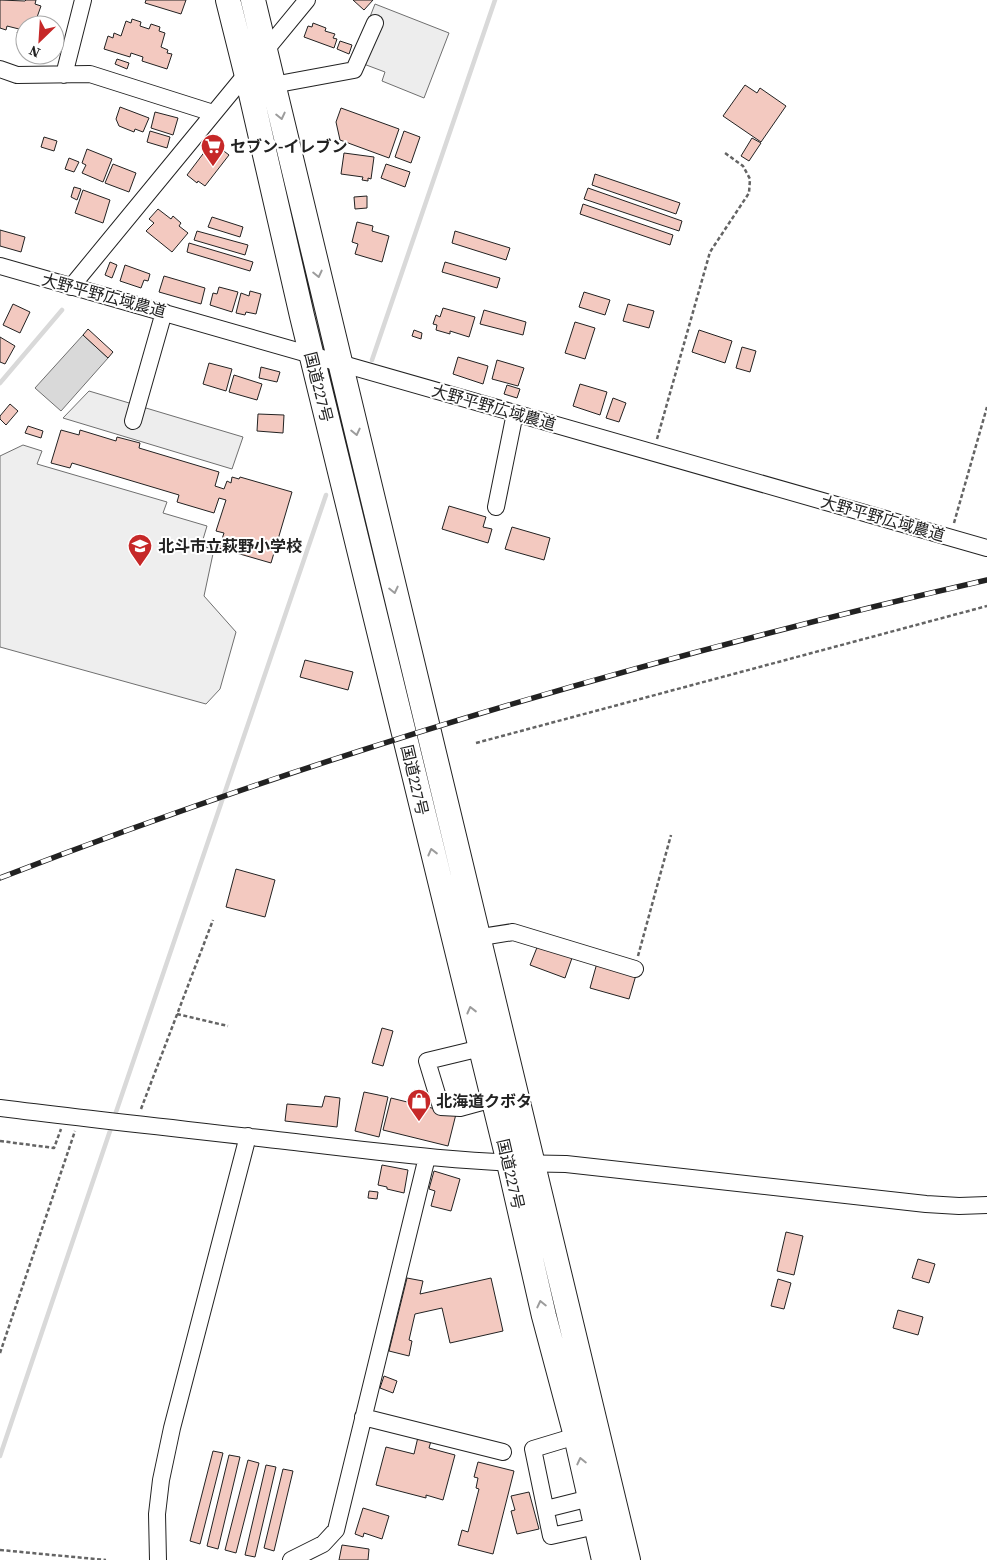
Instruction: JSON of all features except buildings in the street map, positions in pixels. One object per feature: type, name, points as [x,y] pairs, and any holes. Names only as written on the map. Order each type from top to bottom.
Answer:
[{"type":"highway","name":"国道227号","points":[[228,0],[311,355],[509,1163],[544,1316],[576,1436],[604,1560]]},
{"type":"highway","name":"国道227号","points":[[253,0],[628,1560]]},
{"type":"street","points":[[64,74],[83,0]]},
{"type":"street","points":[[71,287],[307,0]]},
{"type":"street","points":[[273,85],[354,70],[375,23]]},
{"type":"street","points":[[0,70],[17,75],[90,74],[213,113]]},
{"type":"street","name":"大野平野広域農道","points":[[0,266],[987,548]]},
{"type":"street","points":[[134,422],[164,312]]},
{"type":"street","points":[[496,507],[515,413]]},
{"type":"street","points":[[454,941],[513,932],[635,969]]},
{"type":"street","points":[[480,1048],[427,1061],[441,1107],[460,1108],[493,1099]]},
{"type":"street","points":[[0,1108],[427,1157],[509,1163],[566,1164],[926,1204],[987,1205]]},
{"type":"street","points":[[158,1560],[156,1514],[170,1437],[248,1136]]},
{"type":"street","points":[[290,1560],[323,1544],[336,1530],[427,1157]]},
{"type":"street","points":[[363,1417],[503,1452]]},
{"type":"street","points":[[576,1436],[533,1449],[552,1536],[596,1526]]},
{"type":"street","points":[[546,1509],[590,1498]]},
{"type":"path","points":[[653,452],[710,252],[750,193],[750,179],[743,166],[725,153]]},
{"type":"path","points":[[951,537],[987,407]]},
{"type":"path","points":[[476,743],[987,606]]},
{"type":"path","points":[[635,969],[671,835]]},
{"type":"path","points":[[132,1124],[213,920]]},
{"type":"path","points":[[177,1014],[228,1026]]},
{"type":"path","points":[[0,1141],[54,1148],[73,1117]]},
{"type":"path","points":[[0,1353],[73,1117]]},
{"type":"path","points":[[0,1550],[106,1560]]},
{"type":"shaded area","points":[[375,4],[449,33],[424,98],[382,81],[385,72],[353,60]]},
{"type":"shaded area","points":[[83,335],[108,358],[61,411],[35,388]]},
{"type":"shaded area","points":[[89,391],[243,437],[232,469],[63,418]]},
{"type":"shaded area","points":[[23,445],[42,451],[37,464],[167,502],[163,513],[207,526],[201,546],[214,549],[204,596],[236,632],[220,689],[206,704],[0,647],[0,456]]},
{"type":"waterway","points":[[372,360],[495,0]]},
{"type":"waterway","points":[[0,383],[62,310]]},
{"type":"waterway","points":[[114,1118],[326,495]]},
{"type":"waterway","points":[[0,1456],[112,1125]]},
{"type":"railway","points":[[0,878],[121,832],[243,790],[365,749],[488,711],[736,641],[987,580]]},
{"type":"place","name":"セブン-イレブン","points":[[213,167]]},
{"type":"place","name":"北斗市立萩野小学校","points":[[140,567]]},
{"type":"place","name":"北海道クボタ","points":[[419,1122]]}]
